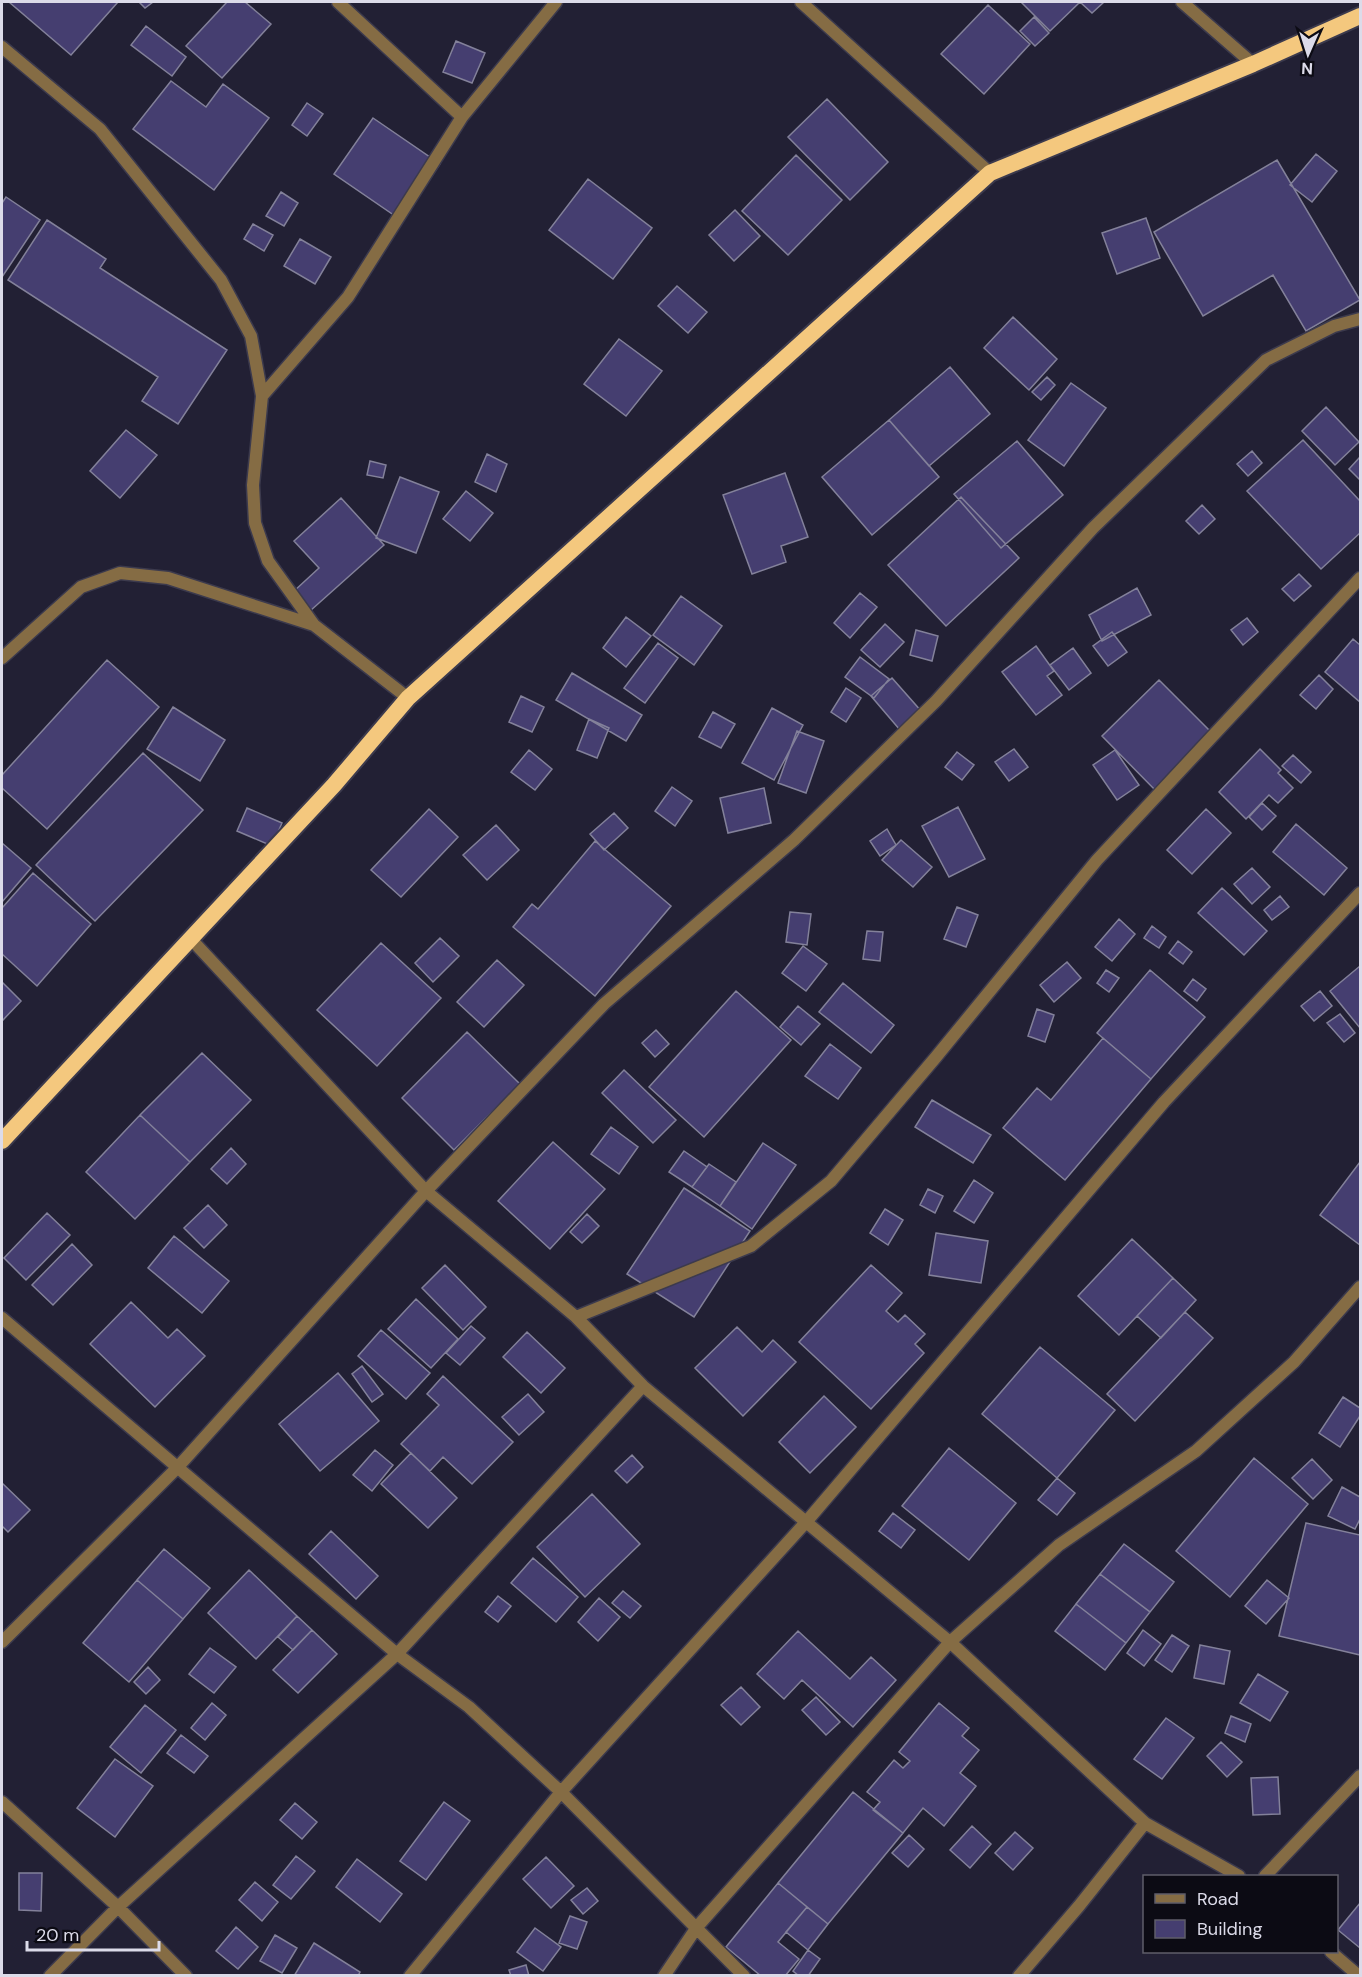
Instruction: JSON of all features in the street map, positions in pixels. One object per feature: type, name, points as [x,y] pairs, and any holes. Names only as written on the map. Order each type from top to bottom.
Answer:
[{"type":"highway","points":[[2,1141],[334,785],[408,698],[990,173],[1253,64],[1360,16]]},
{"type":"street","points":[[338,2],[462,117]]},
{"type":"street","points":[[262,396],[348,297],[462,117],[556,2]]},
{"type":"street","points":[[801,2],[990,173]]},
{"type":"street","points":[[1182,2],[1253,64]]},
{"type":"street","points":[[2,47],[100,129],[221,280],[251,336],[262,396],[253,485],[255,523],[268,561],[314,625],[408,698]]},
{"type":"street","points":[[2,1642],[177,1468],[426,1191],[604,1004],[794,840],[936,700],[1093,528],[1266,360],[1334,326],[1360,319]]},
{"type":"street","points":[[2,658],[81,587],[120,573],[168,578],[314,625]]},
{"type":"street","points":[[576,1317],[751,1246],[831,1181],[1097,860],[1360,578]]},
{"type":"street","points":[[410,1976],[561,1792],[807,1521],[1164,1102],[1360,893]]},
{"type":"street","points":[[190,939],[426,1191],[576,1317],[643,1386],[950,1642],[1145,1823],[1237,1875]]},
{"type":"street","points":[[664,1976],[697,1927],[950,1642],[1059,1545],[1196,1451],[1294,1362],[1360,1287]]},
{"type":"street","points":[[2,1318],[397,1654],[469,1707],[561,1792],[744,1976]]},
{"type":"street","points":[[50,1976],[118,1907],[397,1654],[643,1386]]},
{"type":"street","points":[[1266,1875],[1360,1776]]},
{"type":"street","points":[[2,1802],[118,1907],[186,1976]]},
{"type":"street","points":[[1019,1976],[1079,1906],[1145,1823]]},
{"type":"street","points":[[1332,1953],[1359,1976]]},
{"type":"building","points":[[9,2],[118,2],[71,55]]},
{"type":"building","points":[[139,2],[153,2],[145,8]]},
{"type":"building","points":[[227,2],[245,2],[271,24],[222,78],[186,46]]},
{"type":"building","points":[[1021,2],[1080,2],[1050,31]]},
{"type":"building","points":[[1080,2],[1104,2],[1092,13]]},
{"type":"building","points":[[988,5],[1030,44],[984,94],[941,54]]},
{"type":"building","points":[[1034,17],[1049,33],[1035,46],[1020,31]]},
{"type":"building","points":[[146,26],[186,57],[172,76],[131,45]]},
{"type":"building","points":[[456,41],[485,53],[472,83],[443,72]]},
{"type":"building","points":[[171,81],[206,107],[223,84],[269,118],[214,190],[133,129]]},
{"type":"building","points":[[827,99],[888,162],[850,200],[788,137]]},
{"type":"building","points":[[307,103],[323,114],[307,136],[292,125]]},
{"type":"building","points":[[373,118],[440,164],[401,220],[334,174]]},
{"type":"building","points":[[1316,154],[1337,171],[1312,202],[1290,185]]},
{"type":"building","points":[[796,155],[842,200],[788,255],[742,211]]},
{"type":"building","points":[[1277,160],[1360,300],[1306,331],[1273,275],[1203,316],[1154,232]]},
{"type":"building","points":[[588,179],[652,228],[613,279],[549,230]]},
{"type":"building","points":[[281,192],[298,203],[284,226],[266,216]]},
{"type":"building","points":[[6,197],[40,220],[2,277],[2,203]]},
{"type":"building","points":[[735,210],[760,236],[734,261],[709,235]]},
{"type":"building","points":[[1146,218],[1160,258],[1117,274],[1102,233]]},
{"type":"building","points":[[47,220],[106,259],[100,268],[227,350],[178,424],[142,401],[158,377],[8,280]]},
{"type":"building","points":[[253,224],[273,235],[264,251],[244,239]]},
{"type":"building","points":[[300,239],[331,257],[315,284],[284,266]]},
{"type":"building","points":[[677,286],[707,312],[688,333],[658,306]]},
{"type":"building","points":[[1013,317],[1057,359],[1029,390],[984,348]]},
{"type":"building","points":[[619,339],[662,371],[626,416],[584,384]]},
{"type":"building","points":[[950,367],[990,414],[929,466],[889,420]]},
{"type":"building","points":[[1047,377],[1055,385],[1041,400],[1032,392]]},
{"type":"building","points":[[1071,383],[1106,408],[1064,466],[1028,440]]},
{"type":"building","points":[[1326,407],[1359,442],[1335,465],[1302,431]]},
{"type":"building","points":[[889,420],[939,477],[872,535],[822,477]]},
{"type":"building","points":[[126,430],[157,455],[120,498],[90,471]]},
{"type":"building","points":[[1303,440],[1360,501],[1360,533],[1321,569],[1247,491]]},
{"type":"building","points":[[1017,441],[1063,495],[1001,548],[954,494]]},
{"type":"building","points":[[1252,451],[1262,463],[1248,476],[1237,464]]},
{"type":"building","points":[[487,454],[507,464],[496,492],[475,482]]},
{"type":"building","points":[[1360,457],[1360,480],[1349,469]]},
{"type":"building","points":[[370,461],[386,465],[383,478],[367,475]]},
{"type":"building","points":[[785,473],[808,537],[781,546],[786,562],[752,574],[723,495]]},
{"type":"building","points":[[400,477],[439,492],[416,553],[376,538]]},
{"type":"building","points":[[466,491],[493,513],[470,541],[443,519]]},
{"type":"building","points":[[961,497],[1019,558],[946,626],[888,565]]},
{"type":"building","points":[[341,498],[384,545],[310,611],[293,592],[319,568],[294,541]]},
{"type":"building","points":[[1202,505],[1215,519],[1199,534],[1186,521]]},
{"type":"building","points":[[1299,574],[1311,586],[1294,601],[1282,589]]},
{"type":"building","points":[[1137,588],[1151,615],[1102,641],[1089,615]]},
{"type":"building","points":[[860,593],[877,607],[850,638],[834,623]]},
{"type":"building","points":[[681,596],[722,626],[694,665],[653,635]]},
{"type":"building","points":[[626,617],[651,636],[626,667],[603,648]]},
{"type":"building","points":[[1247,618],[1258,632],[1243,645],[1231,630]]},
{"type":"building","points":[[885,624],[904,642],[880,667],[861,650]]},
{"type":"building","points":[[916,630],[938,636],[932,661],[910,655]]},
{"type":"building","points":[[1112,632],[1127,652],[1108,666],[1093,646]]},
{"type":"building","points":[[1353,639],[1360,645],[1360,702],[1325,672]]},
{"type":"building","points":[[658,643],[678,658],[645,703],[624,688]]},
{"type":"building","points":[[1036,646],[1054,671],[1047,676],[1062,695],[1036,715],[1002,672]]},
{"type":"building","points":[[1073,648],[1091,673],[1069,690],[1050,665]]},
{"type":"building","points":[[860,657],[889,679],[874,698],[845,677]]},
{"type":"building","points":[[107,660],[159,707],[47,829],[2,788],[2,775]]},
{"type":"building","points":[[572,673],[642,715],[626,741],[556,700]]},
{"type":"building","points":[[1319,675],[1333,689],[1316,709],[1300,695]]},
{"type":"building","points":[[892,678],[922,712],[900,730],[871,696]]},
{"type":"building","points":[[1159,680],[1216,737],[1158,793],[1102,736]]},
{"type":"building","points":[[846,688],[861,698],[846,722],[831,712]]},
{"type":"building","points":[[521,696],[544,707],[532,732],[509,722]]},
{"type":"building","points":[[173,707],[225,740],[200,781],[147,749]]},
{"type":"building","points":[[772,708],[803,725],[774,780],[742,763]]},
{"type":"building","points":[[713,712],[735,724],[721,748],[699,737]]},
{"type":"building","points":[[589,719],[609,728],[597,758],[577,750]]},
{"type":"building","points":[[797,731],[824,741],[806,793],[778,783]]},
{"type":"building","points":[[1014,749],[1028,767],[1009,781],[995,762]]},
{"type":"building","points":[[1260,749],[1281,770],[1278,773],[1293,788],[1278,803],[1269,795],[1246,819],[1219,792]]},
{"type":"building","points":[[529,750],[552,769],[535,790],[511,772]]},
{"type":"building","points":[[1115,750],[1139,785],[1117,800],[1093,765]]},
{"type":"building","points":[[957,752],[974,765],[962,780],[945,767]]},
{"type":"building","points":[[143,753],[203,810],[95,921],[36,865]]},
{"type":"building","points":[[1293,755],[1311,772],[1301,783],[1282,766]]},
{"type":"building","points":[[672,787],[692,801],[675,826],[655,811]]},
{"type":"building","points":[[764,788],[771,823],[728,833],[720,798]]},
{"type":"building","points":[[1262,803],[1276,816],[1262,830],[1249,817]]},
{"type":"building","points":[[958,807],[985,859],[949,877],[922,826]]},
{"type":"building","points":[[247,808],[282,823],[272,846],[237,831]]},
{"type":"building","points":[[429,809],[458,837],[401,897],[371,870]]},
{"type":"building","points":[[1206,809],[1231,833],[1192,874],[1167,850]]},
{"type":"building","points":[[614,813],[628,828],[604,850],[590,834]]},
{"type":"building","points":[[1296,824],[1347,868],[1324,895],[1273,852]]},
{"type":"building","points":[[496,825],[519,850],[487,880],[463,855]]},
{"type":"building","points":[[887,829],[896,845],[880,856],[870,841]]},
{"type":"building","points":[[901,840],[932,867],[913,887],[882,860]]},
{"type":"building","points":[[595,841],[671,906],[595,996],[513,927],[532,904],[538,909]]},
{"type":"building","points":[[2,843],[31,868],[2,902]]},
{"type":"building","points":[[1252,868],[1270,887],[1252,904],[1234,884]]},
{"type":"building","points":[[33,873],[91,924],[37,986],[2,954],[2,908]]},
{"type":"building","points":[[1222,888],[1267,931],[1244,955],[1198,913]]},
{"type":"building","points":[[1280,896],[1289,907],[1272,920],[1264,910]]},
{"type":"building","points":[[957,907],[978,915],[966,947],[944,939]]},
{"type":"building","points":[[790,912],[811,914],[807,945],[786,942]]},
{"type":"building","points":[[1119,919],[1135,934],[1112,961],[1095,947]]},
{"type":"building","points":[[1152,926],[1166,937],[1159,948],[1144,938]]},
{"type":"building","points":[[867,931],[883,932],[880,961],[863,959]]},
{"type":"building","points":[[440,938],[459,956],[433,982],[415,963]]},
{"type":"building","points":[[1178,941],[1192,952],[1183,964],[1169,953]]},
{"type":"building","points":[[381,943],[441,998],[377,1066],[317,1010]]},
{"type":"building","points":[[803,946],[827,964],[806,991],[782,973]]},
{"type":"building","points":[[497,960],[524,985],[484,1027],[457,1002]]},
{"type":"building","points":[[1067,962],[1081,978],[1054,1002],[1040,985]]},
{"type":"building","points":[[1360,966],[1360,1028],[1330,991]]},
{"type":"building","points":[[1106,970],[1119,978],[1109,992],[1097,983]]},
{"type":"building","points":[[1150,970],[1205,1017],[1151,1079],[1097,1033]]},
{"type":"building","points":[[1193,979],[1206,989],[1197,1001],[1184,991]]},
{"type":"building","points":[[2,982],[21,1001],[2,1021]]},
{"type":"building","points":[[843,983],[894,1025],[871,1053],[819,1012]]},
{"type":"building","points":[[736,991],[791,1040],[704,1137],[649,1087]]},
{"type":"building","points":[[1320,991],[1332,1006],[1314,1021],[1301,1006]]},
{"type":"building","points":[[798,1006],[820,1024],[801,1045],[780,1027]]},
{"type":"building","points":[[1037,1009],[1054,1015],[1045,1042],[1028,1036]]},
{"type":"building","points":[[1340,1014],[1355,1033],[1344,1042],[1327,1023]]},
{"type":"building","points":[[656,1030],[669,1044],[655,1057],[642,1043]]},
{"type":"building","points":[[467,1032],[520,1084],[454,1150],[402,1098]]},
{"type":"building","points":[[1103,1038],[1151,1079],[1065,1180],[1003,1128],[1037,1088],[1051,1100]]},
{"type":"building","points":[[830,1044],[861,1068],[838,1099],[805,1076]]},
{"type":"building","points":[[202,1053],[251,1100],[190,1162],[140,1115]]},
{"type":"building","points":[[624,1070],[676,1120],[653,1143],[602,1093]]},
{"type":"building","points":[[932,1100],[991,1135],[973,1163],[915,1127]]},
{"type":"building","points":[[140,1115],[190,1162],[135,1219],[86,1172]]},
{"type":"building","points":[[611,1127],[638,1147],[619,1174],[591,1154]]},
{"type":"building","points":[[553,1142],[605,1189],[550,1249],[498,1201]]},
{"type":"building","points":[[763,1143],[796,1165],[752,1229],[720,1206]]},
{"type":"building","points":[[231,1148],[246,1164],[227,1184],[211,1169]]},
{"type":"building","points":[[684,1151],[707,1167],[692,1187],[669,1172]]},
{"type":"building","points":[[1360,1162],[1360,1245],[1320,1215]]},
{"type":"building","points":[[709,1164],[736,1182],[720,1206],[692,1187]]},
{"type":"building","points":[[974,1180],[993,1193],[974,1223],[954,1211]]},
{"type":"building","points":[[684,1188],[750,1231],[694,1317],[627,1274]]},
{"type":"building","points":[[928,1189],[943,1196],[935,1213],[920,1205]]},
{"type":"building","points":[[208,1205],[227,1225],[204,1248],[184,1228]]},
{"type":"building","points":[[885,1209],[903,1220],[888,1245],[870,1233]]},
{"type":"building","points":[[47,1213],[70,1235],[26,1280],[4,1258]]},
{"type":"building","points":[[587,1214],[599,1226],[582,1243],[570,1232]]},
{"type":"building","points":[[936,1233],[988,1241],[981,1283],[929,1275]]},
{"type":"building","points":[[174,1236],[229,1281],[202,1313],[148,1268]]},
{"type":"building","points":[[1132,1239],[1173,1278],[1119,1335],[1078,1296]]},
{"type":"building","points":[[72,1244],[92,1265],[53,1305],[32,1285]]},
{"type":"building","points":[[445,1265],[486,1307],[463,1330],[422,1288]]},
{"type":"building","points":[[871,1265],[902,1293],[886,1311],[898,1322],[905,1315],[925,1334],[915,1344],[924,1353],[871,1409],[799,1342]]},
{"type":"building","points":[[1173,1278],[1196,1300],[1161,1338],[1137,1316]]},
{"type":"building","points":[[416,1299],[458,1339],[431,1368],[388,1329]]},
{"type":"building","points":[[131,1302],[168,1338],[177,1329],[205,1356],[155,1407],[90,1344]]},
{"type":"building","points":[[1185,1312],[1213,1338],[1135,1421],[1107,1394]]},
{"type":"building","points":[[471,1326],[485,1338],[460,1365],[446,1353]]},
{"type":"building","points":[[737,1327],[762,1352],[773,1340],[796,1362],[743,1416],[695,1368]]},
{"type":"building","points":[[381,1330],[430,1373],[406,1399],[358,1356]]},
{"type":"building","points":[[527,1332],[565,1368],[541,1393],[503,1357]]},
{"type":"building","points":[[1040,1347],[1115,1410],[1057,1478],[982,1414]]},
{"type":"building","points":[[362,1366],[383,1394],[372,1402],[352,1374]]},
{"type":"building","points":[[338,1373],[379,1421],[320,1471],[279,1424]]},
{"type":"building","points":[[443,1376],[513,1442],[472,1484],[443,1457],[430,1471],[401,1444],[439,1405],[427,1394]]},
{"type":"building","points":[[528,1394],[544,1412],[519,1435],[502,1417]]},
{"type":"building","points":[[824,1396],[856,1427],[810,1473],[779,1442]]},
{"type":"building","points":[[1343,1397],[1360,1408],[1360,1416],[1340,1447],[1319,1433]]},
{"type":"building","points":[[949,1448],[1016,1503],[969,1560],[902,1506]]},
{"type":"building","points":[[375,1450],[393,1465],[372,1491],[353,1475]]},
{"type":"building","points":[[411,1453],[457,1498],[428,1528],[381,1484]]},
{"type":"building","points":[[632,1455],[643,1467],[627,1483],[615,1471]]},
{"type":"building","points":[[1254,1458],[1308,1504],[1230,1597],[1176,1551]]},
{"type":"building","points":[[1312,1459],[1332,1480],[1313,1499],[1292,1478]]},
{"type":"building","points":[[1057,1478],[1075,1493],[1057,1515],[1038,1500]]},
{"type":"building","points":[[2,1483],[30,1510],[8,1532],[2,1526]]},
{"type":"building","points":[[1342,1487],[1360,1497],[1360,1519],[1355,1529],[1328,1516]]},
{"type":"building","points":[[592,1494],[640,1544],[585,1597],[537,1547]]},
{"type":"building","points":[[893,1513],[915,1530],[901,1548],[879,1531]]},
{"type":"building","points":[[1306,1523],[1360,1535],[1360,1655],[1279,1636]]},
{"type":"building","points":[[331,1531],[378,1576],[356,1599],[309,1554]]},
{"type":"building","points":[[1124,1544],[1174,1582],[1150,1612],[1100,1574]]},
{"type":"building","points":[[164,1549],[210,1588],[183,1619],[137,1580]]},
{"type":"building","points":[[533,1558],[578,1597],[556,1622],[511,1583]]},
{"type":"building","points":[[249,1570],[297,1616],[256,1659],[208,1613]]},
{"type":"building","points":[[1100,1574],[1150,1612],[1126,1643],[1076,1604]]},
{"type":"building","points":[[137,1580],[183,1619],[129,1682],[83,1643]]},
{"type":"building","points":[[1267,1580],[1289,1598],[1266,1624],[1245,1606]]},
{"type":"building","points":[[623,1591],[641,1606],[630,1618],[612,1603]]},
{"type":"building","points":[[498,1596],[511,1606],[498,1622],[485,1612]]},
{"type":"building","points":[[599,1598],[620,1617],[598,1641],[578,1622]]},
{"type":"building","points":[[1076,1604],[1126,1643],[1105,1670],[1055,1631]]},
{"type":"building","points":[[297,1616],[312,1630],[293,1650],[278,1637]]},
{"type":"building","points":[[312,1630],[337,1654],[298,1693],[273,1670]]},
{"type":"building","points":[[1143,1630],[1161,1644],[1144,1666],[1127,1653]]},
{"type":"building","points":[[798,1631],[850,1679],[871,1657],[896,1680],[853,1727],[802,1680],[784,1699],[757,1674]]},
{"type":"building","points":[[1172,1635],[1189,1646],[1172,1672],[1155,1660]]},
{"type":"building","points":[[1200,1645],[1230,1651],[1224,1684],[1194,1678]]},
{"type":"building","points":[[210,1648],[236,1667],[214,1693],[189,1674]]},
{"type":"building","points":[[148,1667],[160,1680],[146,1694],[134,1682]]},
{"type":"building","points":[[1258,1674],[1288,1692],[1270,1721],[1240,1703]]},
{"type":"building","points":[[741,1687],[760,1707],[741,1725],[721,1705]]},
{"type":"building","points":[[816,1697],[840,1722],[826,1735],[802,1710]]},
{"type":"building","points":[[212,1703],[226,1715],[205,1740],[191,1728]]},
{"type":"building","points":[[939,1703],[969,1728],[962,1736],[979,1750],[960,1773],[976,1786],[944,1826],[923,1808],[903,1833],[873,1810],[880,1802],[867,1792],[894,1760],[903,1768],[910,1761],[899,1752]]},
{"type":"building","points":[[145,1705],[176,1730],[141,1773],[110,1747]]},
{"type":"building","points":[[1231,1716],[1251,1724],[1245,1742],[1225,1733]]},
{"type":"building","points":[[1166,1718],[1194,1738],[1162,1779],[1134,1759]]},
{"type":"building","points":[[181,1735],[208,1756],[194,1773],[167,1753]]},
{"type":"building","points":[[1221,1742],[1242,1762],[1227,1777],[1207,1756]]},
{"type":"building","points":[[115,1759],[153,1786],[115,1837],[77,1808]]},
{"type":"building","points":[[1278,1777],[1280,1814],[1253,1815],[1251,1778]]},
{"type":"building","points":[[853,1792],[903,1833],[828,1924],[778,1883]]},
{"type":"building","points":[[444,1802],[470,1821],[426,1880],[400,1861]]},
{"type":"building","points":[[295,1803],[317,1822],[302,1839],[280,1820]]},
{"type":"building","points":[[972,1826],[991,1844],[970,1868],[950,1850]]},
{"type":"building","points":[[1015,1832],[1033,1848],[1013,1870],[995,1853]]},
{"type":"building","points":[[909,1835],[924,1849],[908,1867],[892,1853]]},
{"type":"building","points":[[296,1856],[315,1871],[291,1899],[273,1885]]},
{"type":"building","points":[[546,1857],[574,1886],[551,1908],[523,1879]]},
{"type":"building","points":[[357,1859],[402,1894],[380,1922],[336,1887]]},
{"type":"building","points":[[19,1873],[42,1873],[41,1911],[19,1910]]},
{"type":"building","points":[[255,1882],[278,1902],[262,1921],[239,1900]]},
{"type":"building","points":[[778,1883],[807,1907],[778,1942],[799,1959],[785,1976],[761,1976],[726,1947]]},
{"type":"building","points":[[587,1888],[598,1901],[583,1914],[571,1900]]},
{"type":"building","points":[[1360,1903],[1360,1948],[1338,1930]]},
{"type":"building","points":[[807,1907],[828,1924],[808,1950],[786,1932]]},
{"type":"building","points":[[570,1916],[587,1922],[577,1949],[559,1943]]},
{"type":"building","points":[[236,1927],[258,1947],[238,1969],[216,1951]]},
{"type":"building","points":[[535,1928],[561,1947],[543,1971],[517,1952]]},
{"type":"building","points":[[275,1935],[297,1948],[282,1973],[260,1961]]},
{"type":"building","points":[[314,1943],[360,1972],[358,1976],[294,1976]]},
{"type":"building","points":[[808,1950],[820,1959],[808,1976],[799,1976],[793,1971]]},
{"type":"building","points":[[526,1965],[529,1976],[511,1976],[509,1970]]}]
